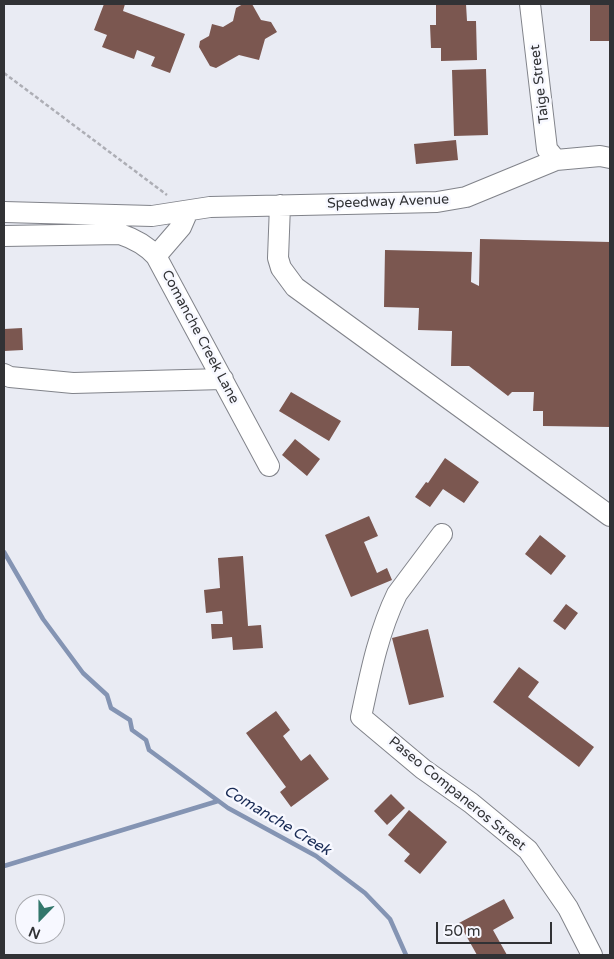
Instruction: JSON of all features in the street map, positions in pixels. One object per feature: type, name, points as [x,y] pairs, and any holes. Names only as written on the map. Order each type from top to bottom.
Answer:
[{"type":"street","name":"Taige Street","points":[[530,4],[547,149],[556,160]]},
{"type":"street","name":"Speedway Avenue","points":[[4,212],[152,216],[210,207],[437,202],[466,197],[556,160],[600,156],[610,158]]},
{"type":"street","points":[[280,206],[278,258],[281,268],[295,287],[610,516]]},
{"type":"street","name":"Comanche Creek Lane","points":[[188,211],[180,227],[156,256],[270,466]]},
{"type":"street","points":[[4,236],[120,234],[133,238],[147,246],[156,256]]},
{"type":"street","points":[[4,374],[10,377],[73,383],[222,379]]},
{"type":"street","name":"Paseo Companeros Street","points":[[442,534],[397,594],[393,603],[383,627],[372,664],[361,717],[423,769],[471,803],[528,850],[568,908],[592,955]]},
{"type":"path","points":[[4,74],[188,211]]},
{"type":"building","points":[[104,4],[125,4],[123,11],[185,34],[170,73],[151,66],[155,57],[137,50],[134,59],[102,47],[107,35],[94,30]]},
{"type":"building","points":[[243,4],[252,4],[261,20],[271,22],[277,32],[265,39],[259,60],[239,55],[216,68],[210,66],[199,47],[200,41],[209,36],[212,24],[223,27],[233,21],[236,8]]},
{"type":"building","points":[[436,4],[466,4],[467,21],[476,21],[477,60],[441,61],[441,48],[431,48],[430,25],[436,25]]},
{"type":"building","points":[[590,4],[610,4],[610,41],[590,41]]},
{"type":"building","points":[[486,69],[488,135],[454,136],[452,70]]},
{"type":"building","points":[[456,140],[458,160],[416,164],[414,144]]},
{"type":"building","points":[[480,239],[610,242],[610,427],[543,426],[543,411],[533,411],[534,392],[512,392],[508,396],[469,366],[451,366],[452,331],[418,330],[419,308],[384,307],[385,250],[472,252],[471,282],[479,286]]},
{"type":"building","points":[[22,328],[23,350],[4,351],[4,329]]},
{"type":"building","points":[[291,392],[341,421],[329,441],[279,411]]},
{"type":"building","points":[[295,439],[320,459],[307,476],[282,455]]},
{"type":"building","points":[[445,458],[479,482],[464,503],[443,489],[430,507],[415,497],[426,482],[428,483]]},
{"type":"building","points":[[369,516],[378,536],[364,542],[377,573],[387,568],[392,580],[351,597],[325,535]]},
{"type":"building","points":[[540,535],[566,556],[551,575],[525,554]]},
{"type":"building","points":[[243,556],[248,626],[261,625],[263,648],[233,650],[232,637],[212,639],[211,624],[223,624],[222,611],[206,613],[204,590],[220,588],[218,558]]},
{"type":"building","points":[[566,604],[578,613],[565,630],[553,621]]},
{"type":"building","points":[[428,629],[444,697],[409,705],[392,638]]},
{"type":"building","points":[[519,667],[539,682],[528,697],[594,747],[579,767],[493,702]]},
{"type":"building","points":[[276,711],[290,730],[283,736],[301,761],[310,754],[329,779],[291,807],[280,792],[286,787],[246,733]]},
{"type":"building","points":[[391,794],[405,808],[387,825],[374,811]]},
{"type":"building","points":[[409,810],[447,842],[420,874],[404,861],[410,854],[388,835]]},
{"type":"building","points":[[504,899],[514,918],[493,930],[507,955],[477,955],[459,923]]},
{"type":"waterway","name":"Comanche Creek","points":[[4,552],[43,619],[83,673],[107,695],[111,708],[130,720],[132,730],[146,740],[149,750],[228,808],[316,856],[365,893],[390,919],[406,955]]},
{"type":"waterway","points":[[4,866],[218,801]]}]
